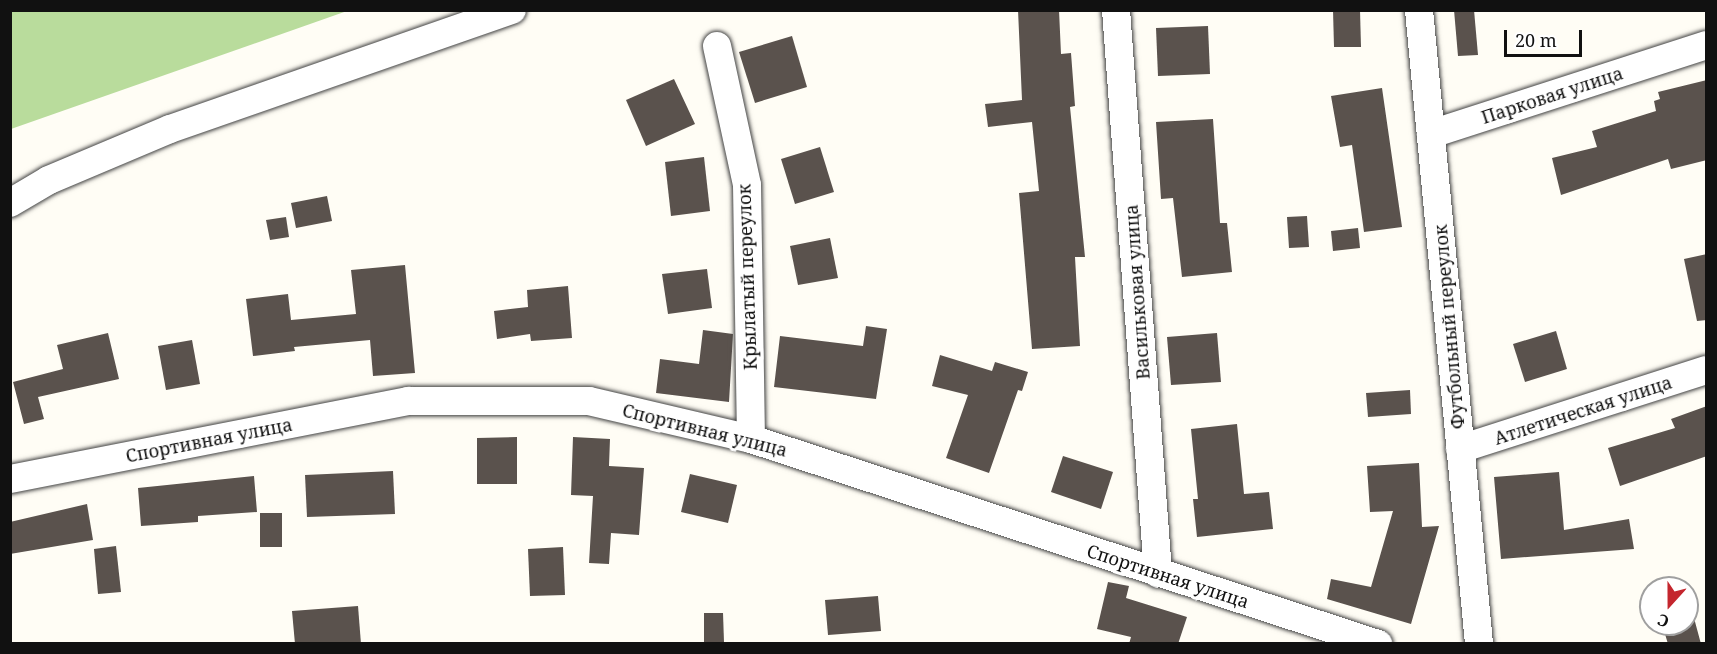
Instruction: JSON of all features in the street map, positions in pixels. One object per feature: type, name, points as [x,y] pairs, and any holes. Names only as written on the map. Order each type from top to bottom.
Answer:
[{"type":"street","points":[[10,203],[49,180],[170,129],[512,10]]},
{"type":"street","name":"Васильковая улица","points":[[1116,10],[1158,573]]},
{"type":"street","name":"Футбольный переулок","points":[[1419,10],[1479,644]]},
{"type":"street","name":"Парковая улица","points":[[1431,134],[1707,45]]},
{"type":"street","name":"Крылатый переулок","points":[[717,46],[747,186],[751,439]]},
{"type":"street","name":"Атлетическая улица","points":[[1461,449],[1707,370]]},
{"type":"street","name":"Спортивная улица","points":[[10,479],[408,401],[589,401],[751,439],[1378,644]]},
{"type":"green space","points":[[11,10],[347,10],[347,11],[11,129]]},
{"type":"building","points":[[1018,10],[1059,10],[1061,54],[1071,53],[1075,106],[1070,107],[1085,257],[1075,257],[1080,346],[1032,349],[1019,193],[1039,191],[1032,122],[988,127],[985,104],[1022,100]]},
{"type":"building","points":[[1333,10],[1360,10],[1361,47],[1334,47]]},
{"type":"building","points":[[1454,10],[1474,10],[1478,55],[1458,56]]},
{"type":"building","points":[[1208,26],[1210,74],[1158,76],[1156,28]]},
{"type":"building","points":[[792,36],[807,87],[755,103],[739,52]]},
{"type":"building","points":[[674,79],[695,124],[646,146],[626,100]]},
{"type":"building","points":[[1707,80],[1707,160],[1671,169],[1668,159],[1561,195],[1552,158],[1597,147],[1592,131],[1656,111],[1654,101],[1660,99],[1658,92]]},
{"type":"building","points":[[1382,88],[1402,227],[1364,232],[1352,145],[1340,147],[1331,96]]},
{"type":"building","points":[[1213,119],[1220,223],[1227,223],[1232,272],[1182,277],[1173,198],[1161,199],[1156,122]]},
{"type":"building","points":[[820,147],[834,192],[795,204],[781,159]]},
{"type":"building","points":[[704,157],[710,211],[671,216],[665,162]]},
{"type":"building","points":[[327,196],[332,221],[296,228],[291,203]]},
{"type":"building","points":[[1307,216],[1309,247],[1289,248],[1287,217]]},
{"type":"building","points":[[286,217],[289,237],[270,240],[266,220]]},
{"type":"building","points":[[1358,228],[1360,248],[1333,251],[1331,231]]},
{"type":"building","points":[[830,238],[838,278],[798,285],[790,246]]},
{"type":"building","points":[[1707,254],[1707,320],[1697,321],[1684,259]]},
{"type":"building","points":[[405,265],[415,373],[373,376],[370,340],[294,347],[295,351],[253,356],[246,299],[288,294],[291,320],[356,314],[351,270]]},
{"type":"building","points":[[707,269],[712,308],[668,314],[662,274]]},
{"type":"building","points":[[568,286],[572,338],[531,341],[530,334],[497,339],[494,311],[528,307],[527,290]]},
{"type":"building","points":[[866,326],[887,329],[876,399],[774,387],[780,336],[863,346]]},
{"type":"building","points":[[703,330],[733,334],[729,402],[656,393],[660,359],[699,364]]},
{"type":"building","points":[[1556,331],[1567,369],[1525,382],[1513,344]]},
{"type":"building","points":[[108,333],[119,379],[38,397],[44,419],[24,424],[13,382],[63,369],[57,345]]},
{"type":"building","points":[[1217,333],[1221,382],[1171,385],[1167,337]]},
{"type":"building","points":[[192,340],[200,384],[166,390],[158,346]]},
{"type":"building","points":[[940,355],[992,371],[995,362],[1028,372],[1022,391],[1018,390],[989,473],[946,458],[968,395],[932,386]]},
{"type":"building","points":[[1410,390],[1411,414],[1368,417],[1366,393]]},
{"type":"building","points":[[1707,406],[1707,456],[1620,486],[1608,448],[1675,428],[1671,419]]},
{"type":"building","points":[[1237,424],[1244,494],[1269,492],[1273,529],[1197,537],[1193,499],[1198,499],[1191,429]]},
{"type":"building","points":[[517,437],[517,484],[477,484],[477,438]]},
{"type":"building","points":[[573,437],[610,439],[609,466],[644,468],[639,535],[611,533],[609,564],[589,563],[593,496],[571,495]]},
{"type":"building","points":[[1063,456],[1113,472],[1101,509],[1051,492]]},
{"type":"building","points":[[1419,463],[1422,527],[1439,526],[1411,624],[1327,599],[1331,579],[1371,587],[1393,511],[1370,512],[1367,466]]},
{"type":"building","points":[[393,471],[395,514],[307,517],[305,475]]},
{"type":"building","points":[[1559,472],[1564,530],[1629,519],[1634,549],[1501,559],[1494,477]]},
{"type":"building","points":[[690,474],[737,485],[728,523],[681,512]]},
{"type":"building","points":[[254,476],[257,512],[198,516],[198,522],[141,526],[138,488]]},
{"type":"building","points":[[87,504],[93,540],[10,554],[10,522]]},
{"type":"building","points":[[260,513],[282,513],[282,547],[260,547]]},
{"type":"building","points":[[116,546],[121,592],[98,594],[94,549]]},
{"type":"building","points":[[563,547],[565,595],[530,596],[528,549]]},
{"type":"building","points":[[1108,582],[1129,586],[1126,598],[1187,617],[1178,644],[1129,644],[1131,637],[1097,629]]},
{"type":"building","points":[[878,596],[881,631],[828,635],[825,600]]},
{"type":"building","points":[[358,606],[361,644],[295,644],[292,611]]},
{"type":"building","points":[[704,613],[723,613],[724,642],[704,643]]},
{"type":"building","points":[[1666,636],[1699,636],[1701,644],[1668,644]]}]
